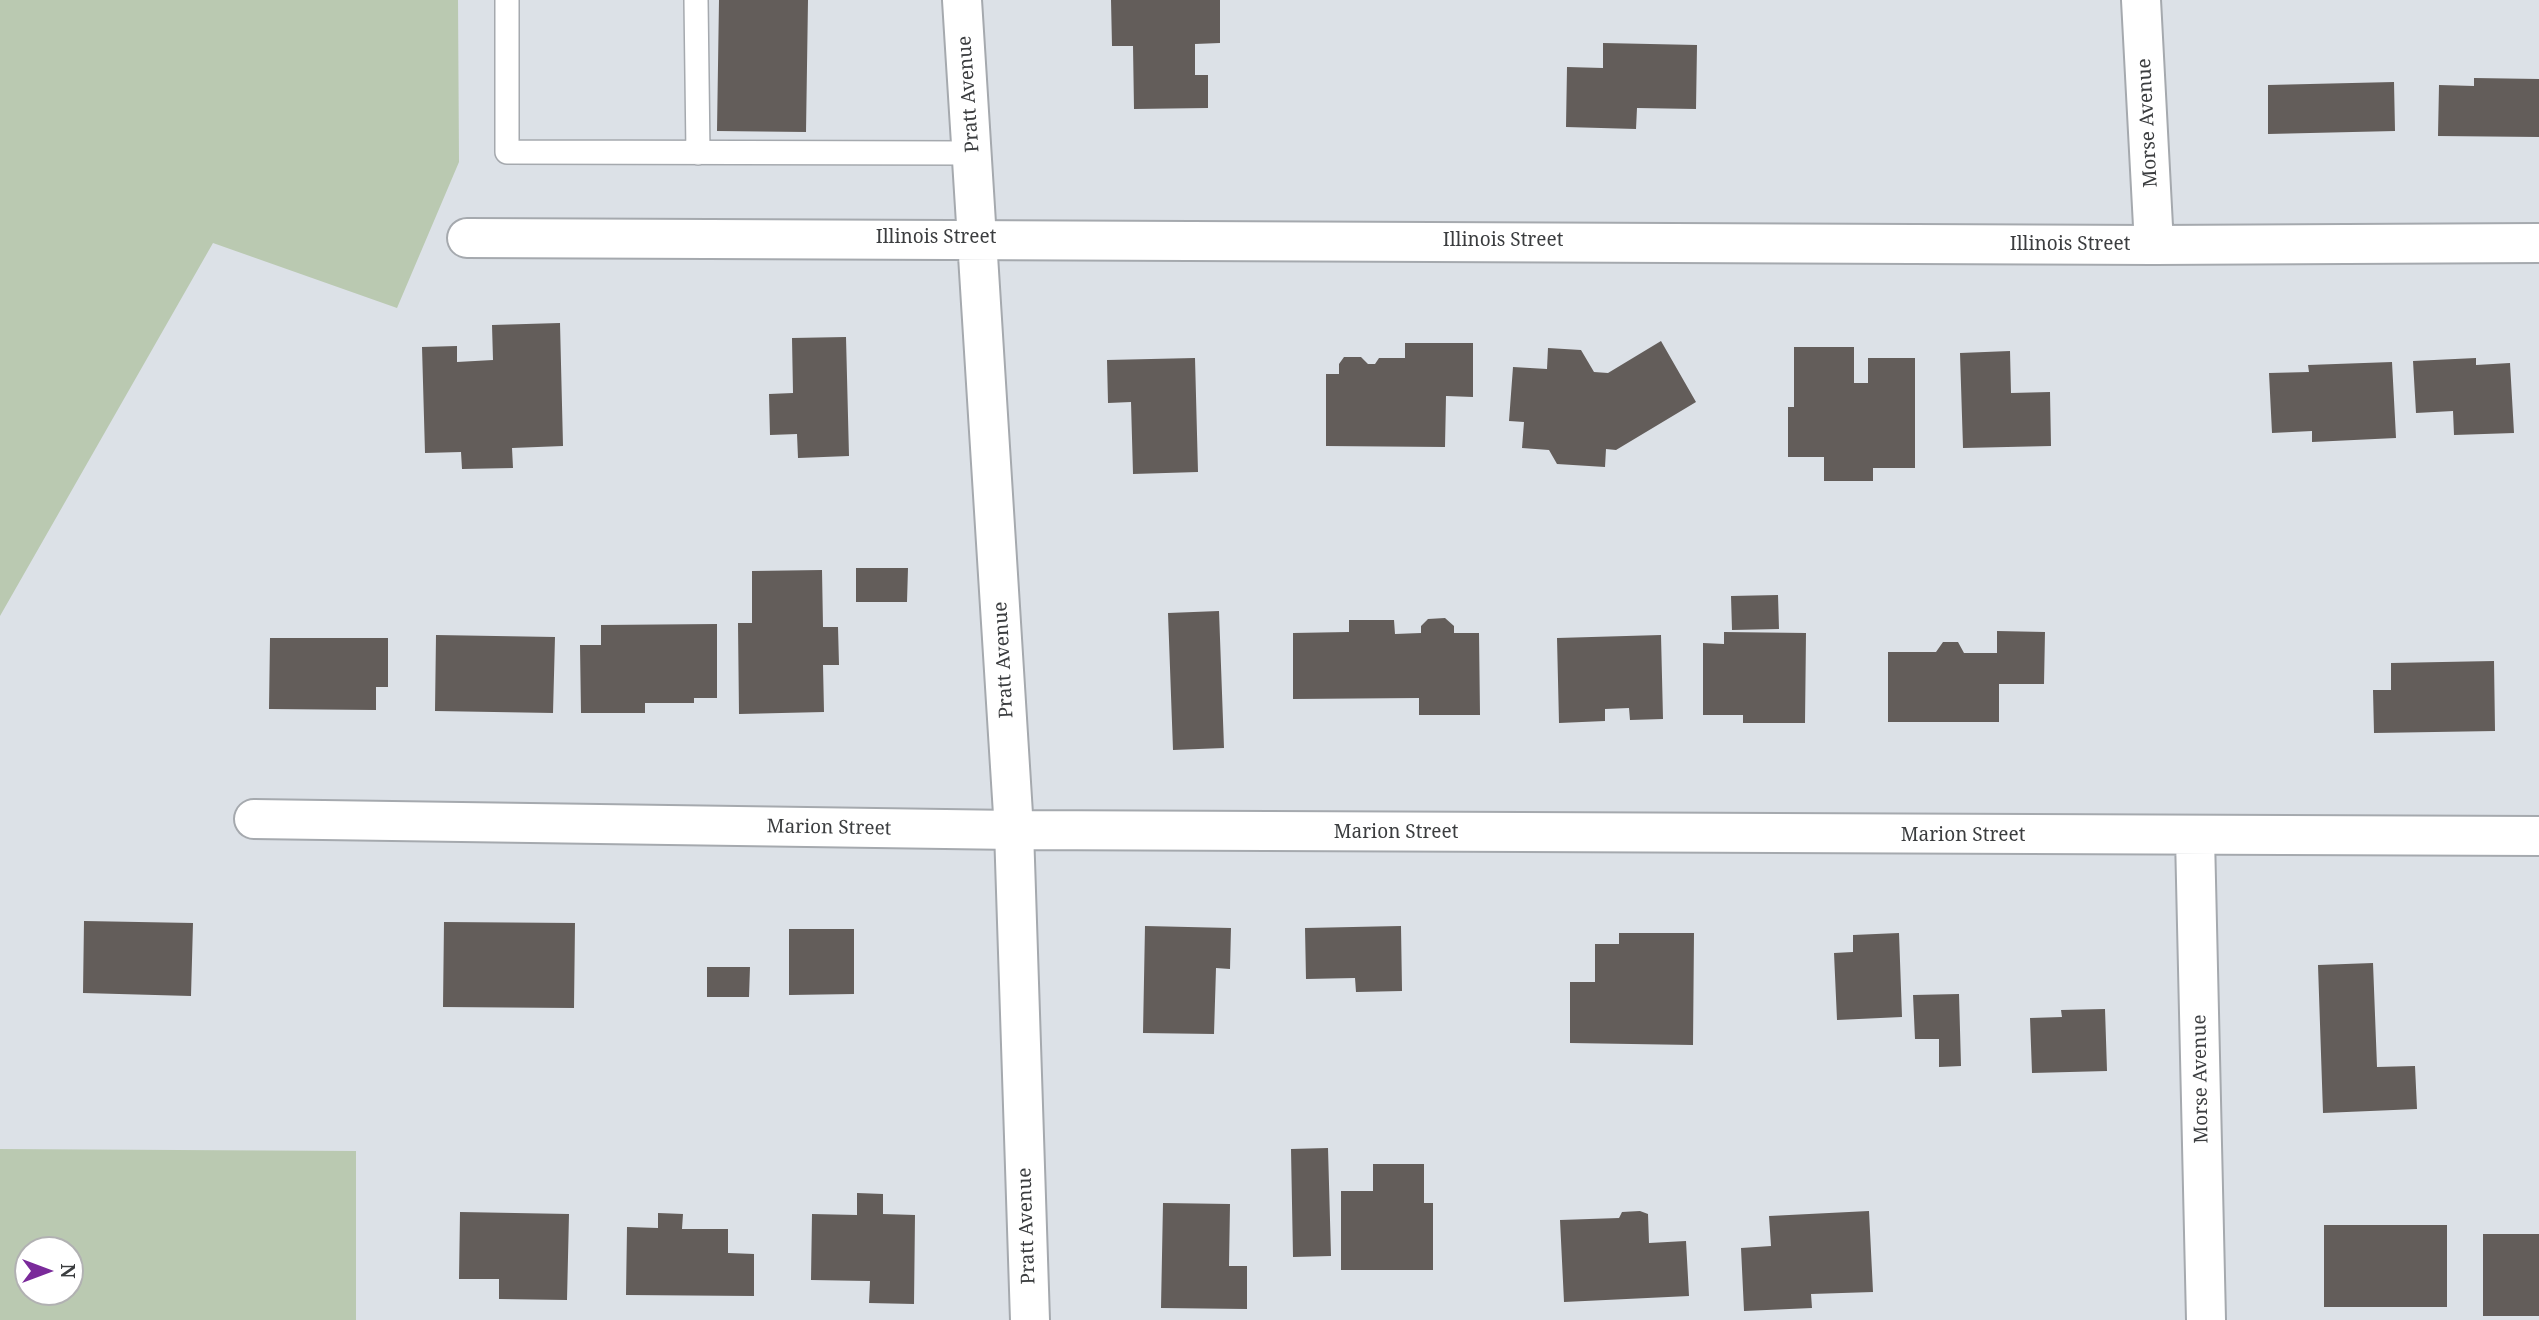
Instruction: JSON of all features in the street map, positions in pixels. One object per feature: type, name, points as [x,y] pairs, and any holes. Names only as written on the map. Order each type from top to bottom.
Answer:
[{"type":"street","name":"Pratt Avenue","points":[[962,0],[1014,830],[1030,1320]]},
{"type":"street","name":"Morse Avenue","points":[[2141,0],[2154,245]]},
{"type":"street","name":"Illinois Street","points":[[467,238],[979,238],[2154,245],[2539,243]]},
{"type":"street","name":"Marion Street","points":[[254,819],[1014,830],[2195,837],[2539,836]]},
{"type":"street","name":"Morse Avenue","points":[[2195,837],[2206,1320]]},
{"type":"lane","points":[[507,0],[507,152],[973,153]]},
{"type":"lane","points":[[696,0],[698,153]]},
{"type":"green space","points":[[0,0],[458,0],[459,162],[397,308],[213,243],[0,616]]},
{"type":"green space","points":[[0,1149],[356,1151],[356,1320],[0,1320]]},
{"type":"building","points":[[719,0],[808,0],[806,132],[717,131]]},
{"type":"building","points":[[1111,0],[1220,0],[1220,43],[1195,44],[1195,75],[1208,75],[1208,108],[1134,109],[1133,46],[1112,46]]},
{"type":"building","points":[[1603,43],[1697,45],[1696,109],[1637,108],[1636,129],[1566,127],[1567,67],[1603,68]]},
{"type":"building","points":[[2474,78],[2539,79],[2539,137],[2438,136],[2439,85],[2474,86]]},
{"type":"building","points":[[2394,82],[2395,131],[2268,134],[2268,85]]},
{"type":"building","points":[[560,323],[563,446],[512,448],[513,468],[462,469],[461,452],[425,453],[422,347],[457,346],[457,362],[493,360],[492,325]]},
{"type":"building","points":[[846,337],[849,456],[798,458],[797,434],[770,435],[769,394],[793,393],[792,338]]},
{"type":"building","points":[[1661,341],[1696,402],[1616,450],[1606,449],[1605,467],[1557,464],[1549,450],[1522,448],[1524,422],[1509,421],[1513,367],[1547,369],[1548,348],[1581,350],[1594,372],[1608,373]]},
{"type":"building","points":[[1405,343],[1473,343],[1473,397],[1446,396],[1445,447],[1326,446],[1326,374],[1339,374],[1339,364],[1344,357],[1361,357],[1368,364],[1375,364],[1379,358],[1405,358]]},
{"type":"building","points":[[1794,347],[1854,347],[1854,383],[1868,383],[1868,358],[1915,358],[1915,468],[1873,468],[1873,481],[1824,481],[1824,457],[1788,457],[1788,407],[1794,407]]},
{"type":"building","points":[[2010,351],[2011,393],[2050,392],[2051,446],[1963,448],[1960,353]]},
{"type":"building","points":[[1195,358],[1198,472],[1133,474],[1131,402],[1108,403],[1107,360]]},
{"type":"building","points":[[2476,358],[2476,365],[2510,363],[2514,433],[2454,435],[2453,411],[2416,413],[2413,361]]},
{"type":"building","points":[[2392,362],[2396,438],[2312,442],[2312,431],[2272,433],[2269,373],[2309,372],[2308,365]]},
{"type":"building","points":[[856,568],[908,568],[907,602],[856,602]]},
{"type":"building","points":[[822,570],[823,627],[838,627],[839,665],[823,665],[824,712],[739,714],[738,623],[752,623],[752,571]]},
{"type":"building","points":[[1778,595],[1779,629],[1732,630],[1731,596]]},
{"type":"building","points":[[1219,611],[1224,748],[1173,750],[1168,613]]},
{"type":"building","points":[[1445,618],[1454,626],[1454,633],[1479,633],[1480,715],[1419,715],[1419,698],[1293,699],[1293,633],[1349,632],[1349,620],[1394,620],[1395,634],[1421,633],[1421,626],[1428,619]]},
{"type":"building","points":[[717,624],[717,698],[694,698],[694,703],[645,703],[645,713],[581,713],[580,645],[601,645],[601,625]]},
{"type":"building","points":[[1997,631],[2045,632],[2044,684],[1999,684],[1999,722],[1888,722],[1888,652],[1936,652],[1943,642],[1958,642],[1964,653],[1997,653]]},
{"type":"building","points":[[1724,632],[1806,633],[1805,723],[1743,723],[1743,715],[1703,715],[1703,643],[1724,644]]},
{"type":"building","points":[[436,635],[555,637],[553,713],[435,711]]},
{"type":"building","points":[[1661,635],[1663,719],[1630,720],[1629,708],[1605,709],[1605,721],[1559,723],[1557,638]]},
{"type":"building","points":[[270,638],[388,638],[388,687],[376,687],[376,710],[269,709]]},
{"type":"building","points":[[2494,661],[2495,731],[2374,733],[2373,690],[2391,690],[2391,663]]},
{"type":"building","points":[[84,921],[193,923],[191,996],[83,993]]},
{"type":"building","points":[[444,922],[575,923],[574,1008],[443,1007]]},
{"type":"building","points":[[1145,926],[1231,928],[1230,969],[1216,968],[1214,1034],[1143,1033]]},
{"type":"building","points":[[1401,926],[1402,991],[1356,992],[1355,978],[1306,979],[1305,928]]},
{"type":"building","points":[[789,929],[854,929],[854,994],[789,995]]},
{"type":"building","points":[[1619,933],[1694,933],[1693,1045],[1570,1043],[1570,982],[1595,982],[1595,944],[1619,944]]},
{"type":"building","points":[[1899,933],[1902,1017],[1837,1020],[1834,953],[1853,952],[1853,935]]},
{"type":"building","points":[[2373,963],[2377,1067],[2415,1066],[2417,1109],[2323,1113],[2318,965]]},
{"type":"building","points":[[707,967],[750,967],[749,997],[707,997]]},
{"type":"building","points":[[1959,994],[1961,1066],[1939,1067],[1939,1039],[1915,1039],[1913,995]]},
{"type":"building","points":[[2105,1009],[2107,1071],[2032,1073],[2030,1018],[2062,1017],[2061,1010]]},
{"type":"building","points":[[1328,1148],[1331,1256],[1293,1257],[1291,1149]]},
{"type":"building","points":[[1373,1164],[1424,1164],[1424,1203],[1433,1203],[1433,1270],[1341,1270],[1341,1191],[1373,1191]]},
{"type":"building","points":[[857,1193],[883,1194],[883,1214],[915,1215],[914,1304],[869,1303],[870,1281],[811,1280],[812,1214],[857,1215]]},
{"type":"building","points":[[1163,1203],[1230,1204],[1229,1266],[1247,1266],[1247,1309],[1161,1308]]},
{"type":"building","points":[[1640,1211],[1648,1214],[1649,1243],[1686,1241],[1689,1296],[1564,1302],[1560,1220],[1619,1218],[1622,1212]]},
{"type":"building","points":[[1869,1211],[1873,1292],[1811,1294],[1812,1308],[1744,1311],[1741,1248],[1771,1246],[1769,1216]]},
{"type":"building","points":[[460,1212],[569,1214],[567,1300],[499,1299],[499,1279],[459,1279]]},
{"type":"building","points":[[658,1213],[683,1214],[682,1229],[728,1229],[728,1253],[754,1254],[754,1296],[626,1295],[627,1227],[658,1228]]},
{"type":"building","points":[[2324,1225],[2447,1225],[2447,1307],[2324,1307]]},
{"type":"building","points":[[2483,1234],[2539,1234],[2539,1316],[2483,1316]]}]
